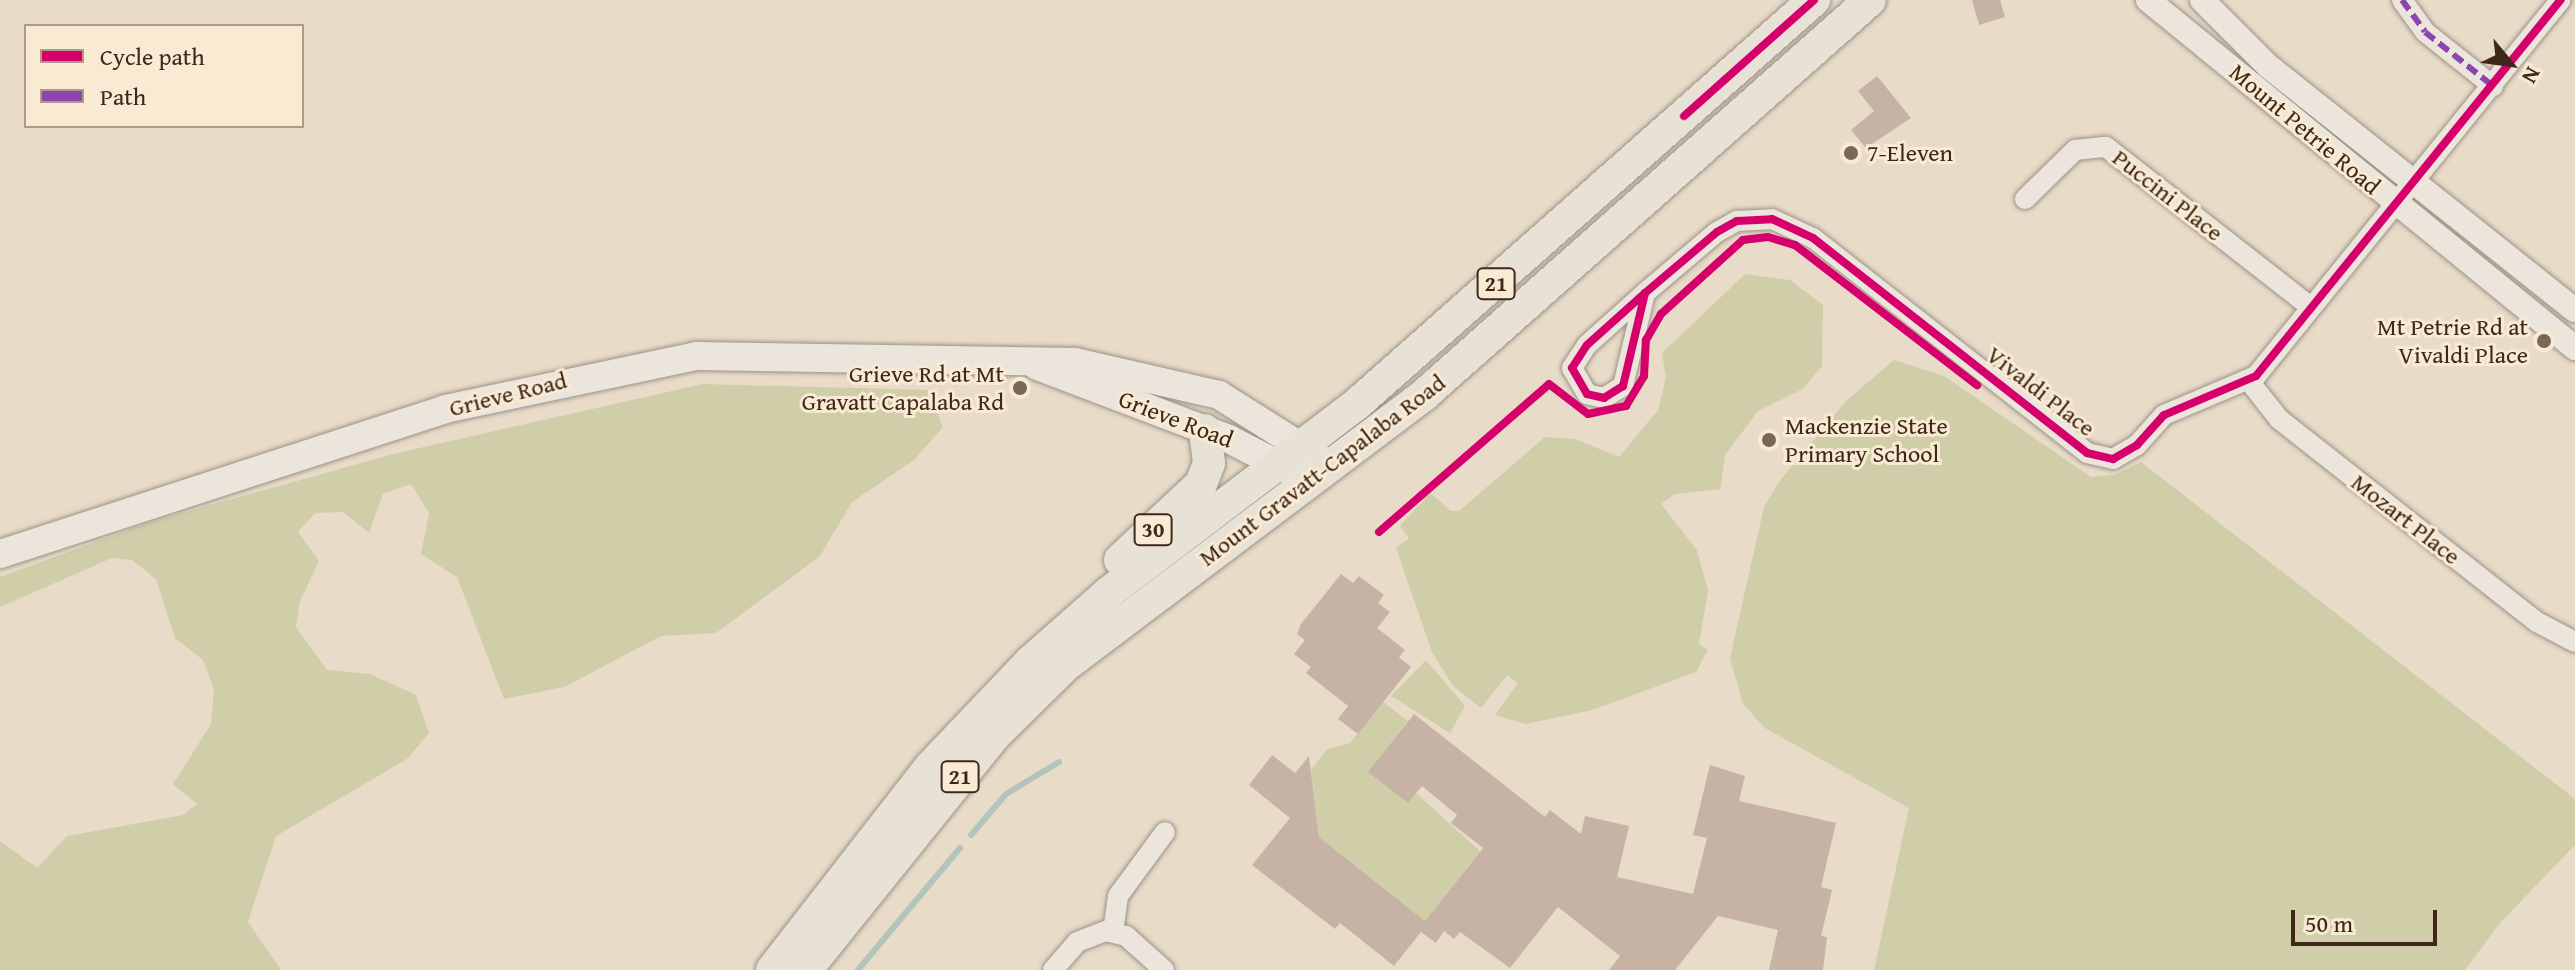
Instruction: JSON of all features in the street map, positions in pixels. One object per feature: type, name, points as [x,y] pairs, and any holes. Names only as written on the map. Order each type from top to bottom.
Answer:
[{"type":"highway","name":"Mount Gravatt-Capalaba Road","points":[[772,970],[961,732],[1072,623],[1290,454],[1491,288],[1814,0]]},
{"type":"highway","name":"Mount Gravatt-Capalaba Road","points":[[806,970],[985,747],[1048,682],[1126,615],[1321,475],[1458,366],[1870,0]]},
{"type":"highway","name":"30","points":[[1072,623],[1106,572],[1201,484],[1209,463],[1205,430]]},
{"type":"main road","name":"Grieve Road","points":[[0,554],[372,430],[601,371],[696,356],[776,354],[1037,365],[1075,362],[1198,387],[1237,403],[1290,454],[1321,475]]},
{"type":"main road","name":"Grieve Road","points":[[1037,365],[1205,430],[1290,454]]},
{"type":"street","name":"Mount Petrie Road","points":[[2148,0],[2394,204],[2575,348]]},
{"type":"street","name":"Mount Petrie Road","points":[[2202,0],[2268,66],[2575,310]]},
{"type":"street","points":[[2249,381],[2493,86],[2560,0]]},
{"type":"street","points":[[2413,4],[2425,32],[2493,86]]},
{"type":"street","name":"Puccini Place","points":[[2025,199],[2075,150],[2106,147],[2311,307]]},
{"type":"street","name":"Vivaldi Place","points":[[1645,293],[1623,386],[1604,398],[1587,394],[1574,380],[1574,361],[1645,293],[1727,226],[1749,219],[1783,221],[2101,460],[2127,453],[2183,405],[2249,381]]},
{"type":"street","name":"Mozart Place","points":[[2249,381],[2279,419],[2537,622],[2575,642]]},
{"type":"street","points":[[1113,932],[1118,896],[1165,832]]},
{"type":"street","points":[[1053,970],[1077,942],[1113,932]]},
{"type":"street","points":[[1113,932],[1164,970]]},
{"type":"shaded area","points":[[1745,274],[1790,280],[1823,305],[1822,366],[1803,389],[1758,411],[1725,455],[1720,489],[1675,494],[1661,504],[1697,550],[1708,591],[1699,644],[1708,650],[1696,672],[1592,710],[1526,724],[1495,715],[1518,683],[1507,675],[1481,708],[1453,686],[1432,652],[1396,548],[1409,538],[1400,526],[1430,493],[1451,511],[1459,511],[1545,437],[1575,439],[1619,457],[1658,410],[1666,377],[1662,353]]},
{"type":"shaded area","points":[[1894,360],[1944,376],[2091,477],[2114,475],[2141,462],[2575,799],[2575,845],[2500,923],[2465,970],[1874,970],[1909,808],[1765,728],[1743,704],[1730,658],[1764,507],[1778,483],[1846,401]]},
{"type":"shaded area","points":[[703,384],[927,390],[943,427],[914,460],[852,502],[820,556],[716,633],[661,636],[564,687],[504,699],[457,577],[421,554],[429,513],[411,484],[383,494],[369,533],[343,512],[315,513],[298,532],[319,561],[300,601],[296,627],[327,670],[370,674],[416,695],[429,733],[407,759],[276,836],[248,922],[281,970],[0,970],[0,841],[37,868],[67,836],[183,815],[197,804],[173,784],[211,724],[214,689],[203,660],[175,638],[156,579],[132,560],[112,558],[0,607],[0,577],[150,522],[393,454]]},
{"type":"shaded area","points":[[1426,660],[1465,706],[1450,733],[1391,696]]},
{"type":"shaded area","points":[[1383,702],[1408,721],[1369,772],[1408,803],[1416,793],[1480,851],[1425,921],[1319,837],[1311,770],[1326,750],[1350,743]]},
{"type":"building","points":[[1972,0],[2000,0],[2005,17],[1979,25]]},
{"type":"building","points":[[1877,76],[1911,118],[1866,148],[1851,130],[1874,111],[1858,91]]},
{"type":"building","points":[[1341,574],[1353,583],[1359,576],[1384,595],[1378,603],[1390,612],[1377,628],[1405,650],[1399,657],[1411,667],[1358,734],[1338,719],[1348,706],[1306,673],[1311,667],[1294,654],[1305,640],[1297,634],[1301,624]]},
{"type":"building","points":[[1414,714],[1545,817],[1550,810],[1581,834],[1585,816],[1629,826],[1617,877],[1693,894],[1707,838],[1693,835],[1710,765],[1745,776],[1739,801],[1836,823],[1821,887],[1832,890],[1821,936],[1827,937],[1823,970],[1769,970],[1778,930],[1718,916],[1675,970],[1609,970],[1620,956],[1558,907],[1510,968],[1460,932],[1454,939],[1444,931],[1436,943],[1421,932],[1394,966],[1340,923],[1335,929],[1252,865],[1290,818],[1249,785],[1272,755],[1295,773],[1309,756],[1319,837],[1425,921],[1483,848],[1451,823],[1457,815],[1422,786],[1408,803],[1368,772]]},
{"type":"waterway","points":[[971,835],[1006,794],[1059,762]]},
{"type":"waterway","points":[[858,970],[960,848]]},
{"type":"marked path","points":[[2402,0],[2425,32],[2493,86]]},
{"type":"cycle path","points":[[1684,116],[1814,0]]},
{"type":"cycle path","points":[[1645,293],[1623,386],[1604,398],[1587,394],[1572,368],[1587,345],[1645,293],[1717,232],[1737,221],[1772,219],[1813,238],[2087,453],[2113,459],[2137,445],[2164,415],[2256,376],[2560,0]]},
{"type":"cycle path","points":[[1379,532],[1549,384],[1588,414],[1626,406],[1644,376],[1646,340],[1661,314],[1743,240],[1768,237],[1795,245],[1977,385]]},
{"type":"place","name":"7-Eleven","points":[[1851,153]]},
{"type":"place","name":"Mt Petrie Rd at Vivaldi Place","points":[[2544,341]]},
{"type":"place","name":"Grieve Rd at Mt Gravatt Capalaba Rd","points":[[1020,388]]},
{"type":"place","name":"Mackenzie State Primary School","points":[[1769,440]]}]
